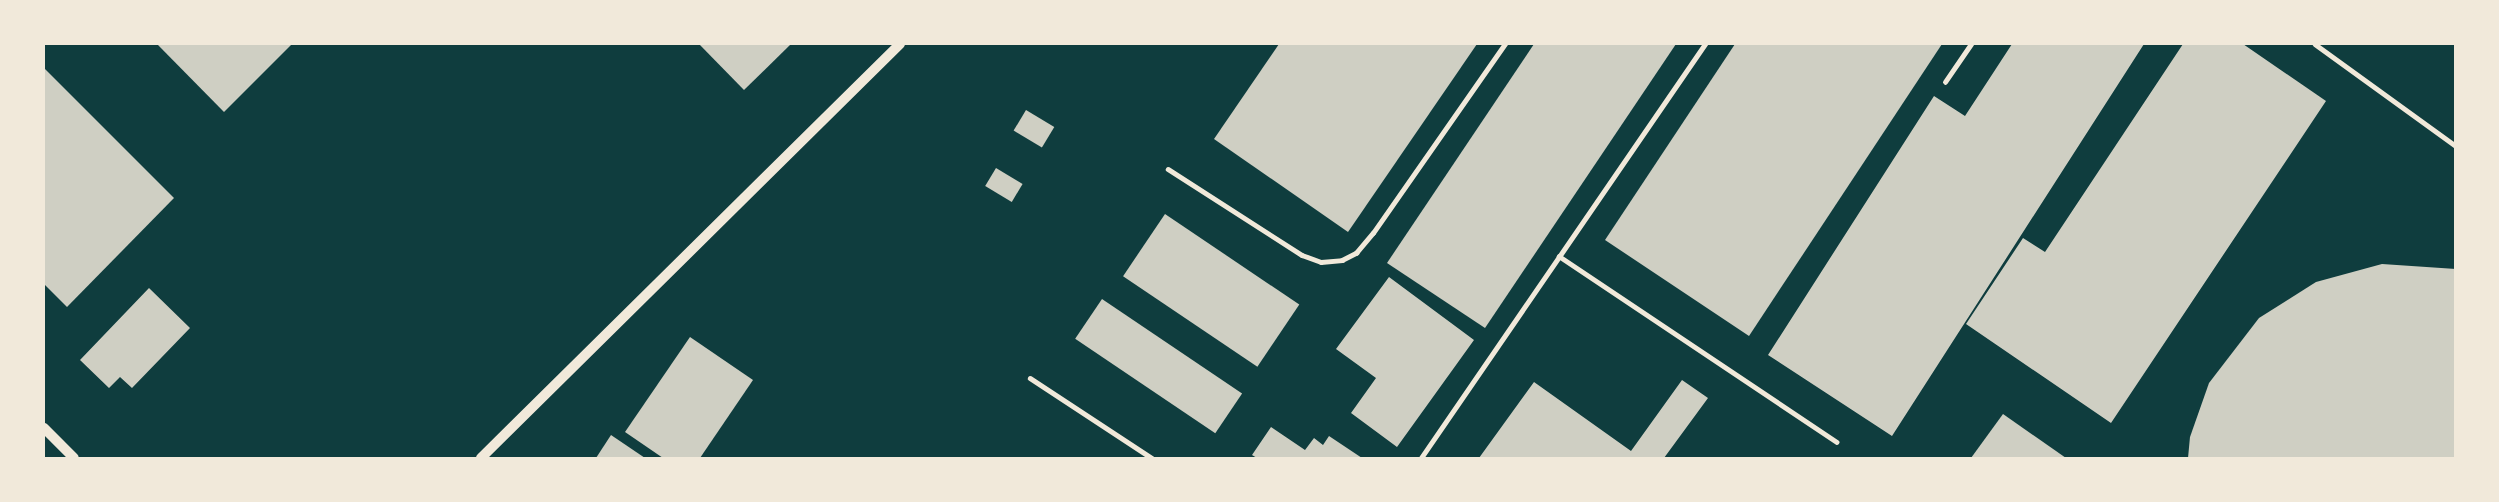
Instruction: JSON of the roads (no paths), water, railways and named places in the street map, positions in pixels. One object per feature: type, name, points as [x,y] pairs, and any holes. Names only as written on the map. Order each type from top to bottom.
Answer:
[{"type":"street","points":[[481,459],[900,44]]},
{"type":"street","points":[[44,428],[74,459]]},
{"type":"lane","points":[[1168,170],[1302,255],[1321,262],[1342,260],[1356,253],[1373,233],[1505,44]]},
{"type":"lane","points":[[1421,459],[1705,44]]},
{"type":"lane","points":[[1945,82],[1971,44]]},
{"type":"lane","points":[[2315,44],[2456,146]]},
{"type":"lane","points":[[1559,256],[1837,442]]},
{"type":"lane","points":[[1030,378],[1152,459]]}]
